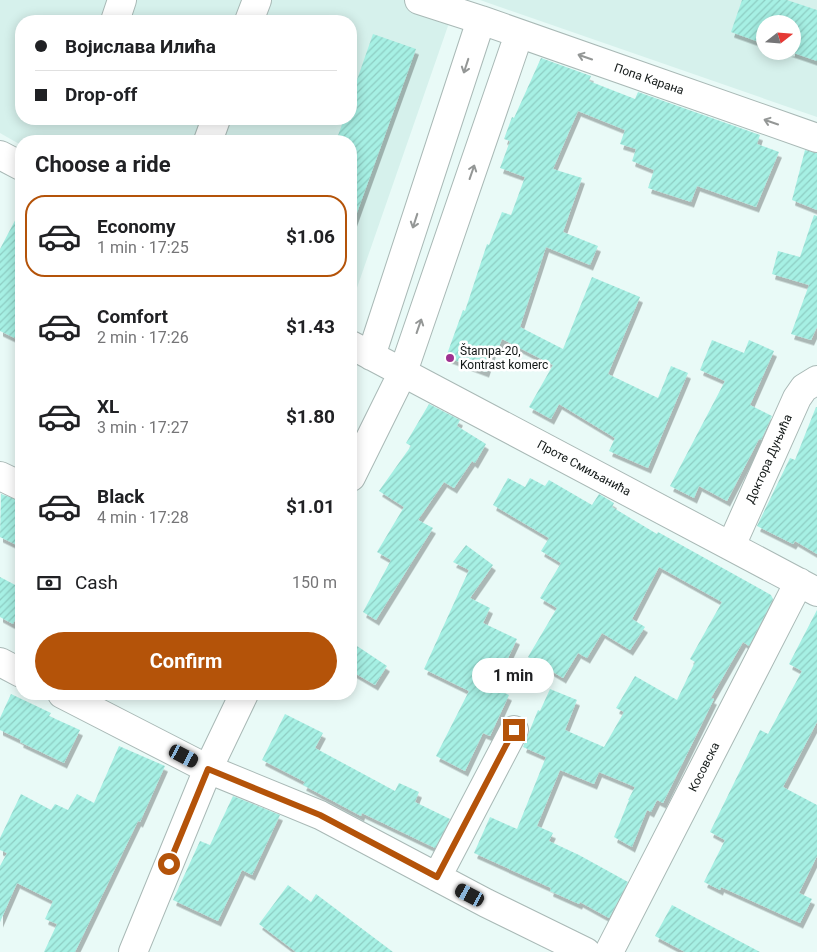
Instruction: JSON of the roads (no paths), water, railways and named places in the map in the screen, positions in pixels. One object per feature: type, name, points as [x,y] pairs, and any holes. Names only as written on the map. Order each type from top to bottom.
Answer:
[{"type":"street","points":[[117,15],[122,0]]},
{"type":"street","points":[[251,15],[257,0]]},
{"type":"street","name":"Попа Карана","points":[[419,0],[817,138]]},
{"type":"street","points":[[361,350],[481,20]]},
{"type":"street","points":[[357,465],[403,372],[519,34]]},
{"type":"street","points":[[0,154],[15,163]]},
{"type":"street","name":"Проте Смиљанића","points":[[361,350],[808,587]]},
{"type":"street","name":"Доктора Дуњића","points":[[731,546],[797,398],[804,388],[817,380]]},
{"type":"street","points":[[0,476],[15,483]]},
{"type":"street","name":"Косовска","points":[[609,952],[808,587]]},
{"type":"street","points":[[0,662],[15,670]]},
{"type":"street","points":[[74,700],[208,769],[320,815],[486,903],[586,952]]},
{"type":"street","points":[[133,952],[208,769],[241,700]]},
{"type":"street","points":[[437,877],[514,730]]},
{"type":"place","name":"Štampa-20, Kontrast komerc","points":[[450,358]]}]
